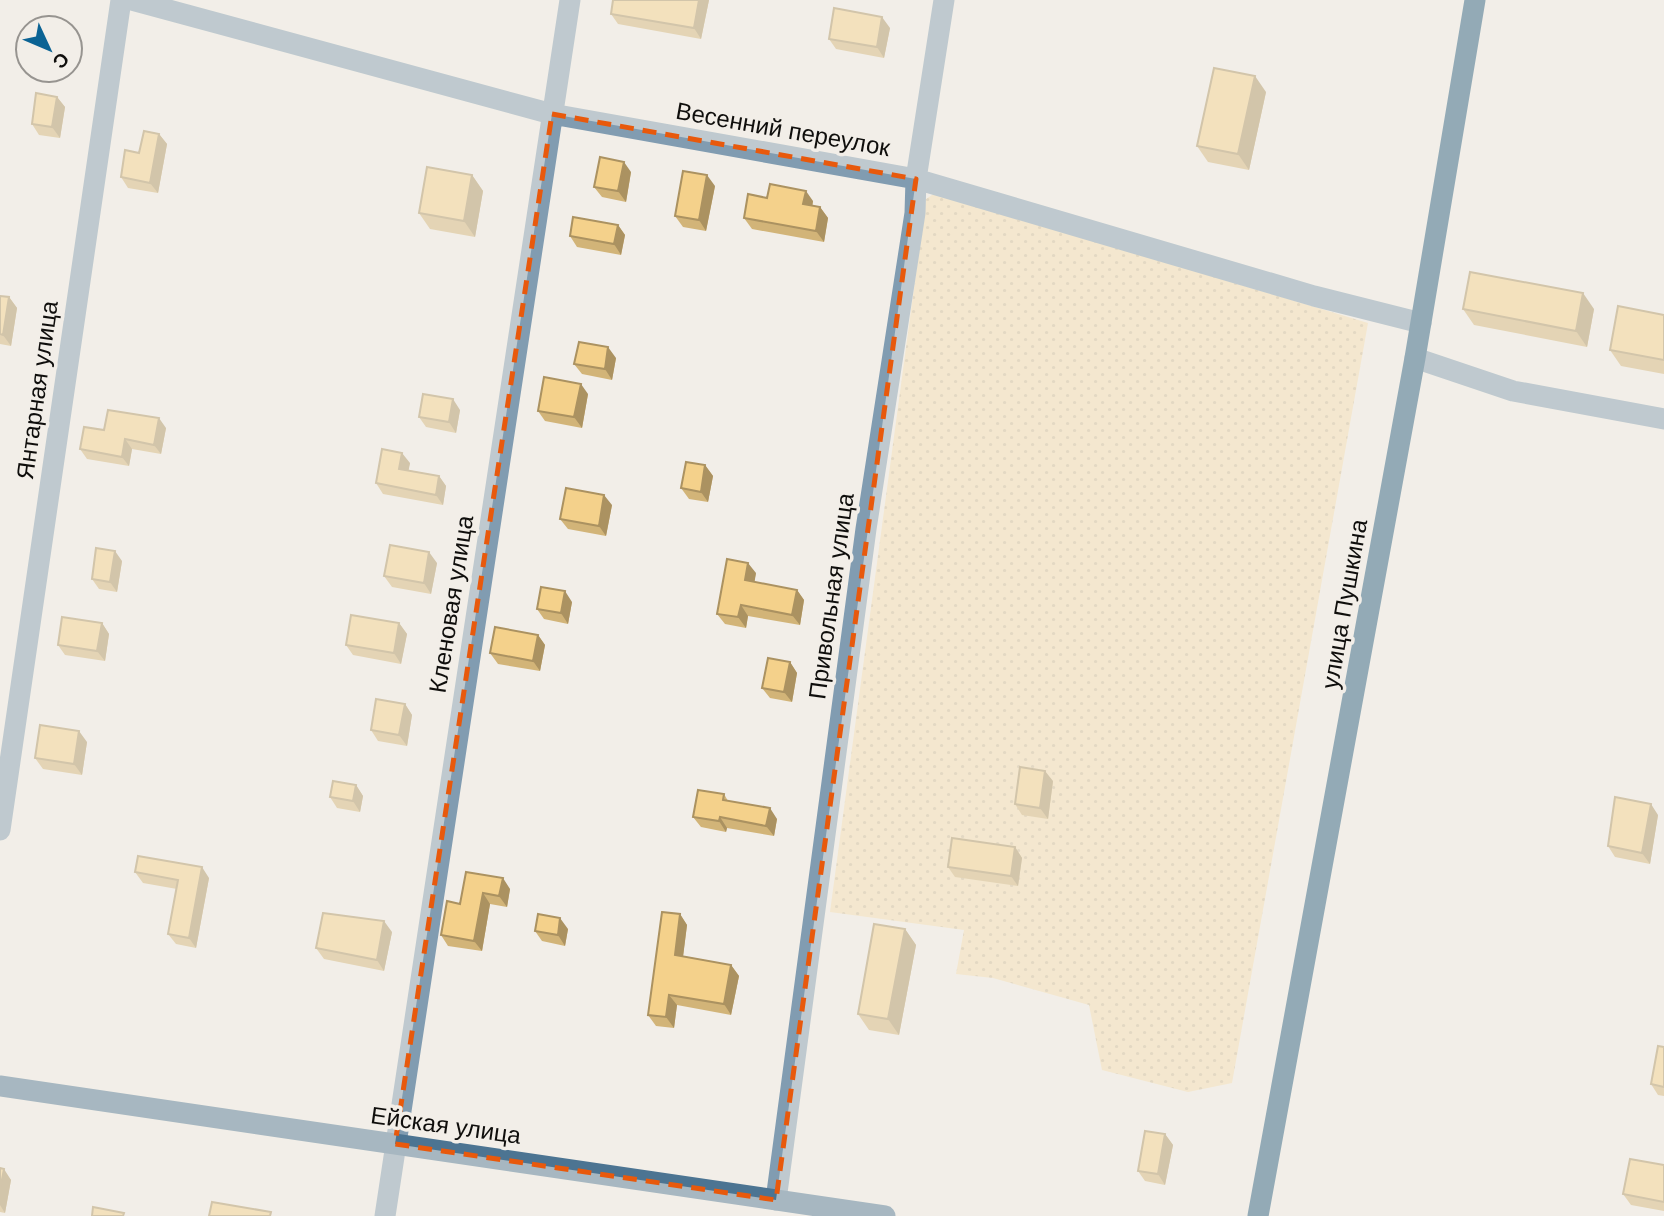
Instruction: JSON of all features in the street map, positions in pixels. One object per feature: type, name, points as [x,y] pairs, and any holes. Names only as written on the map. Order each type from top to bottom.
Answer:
[{"type":"main road","name":"улица Пушкина","points":[[1258,1216],[1415,358],[1475,0]]},
{"type":"street","name":"Янтарная улица","points":[[0,830],[121,0]]},
{"type":"street","name":"Весенний переулок","points":[[132,0],[552,114],[916,179],[1314,296],[1421,323]]},
{"type":"street","name":"Кленовая улица","points":[[385,1216],[569,0]]},
{"type":"street","name":"Привольная улица","points":[[776,1200],[866,529],[915,213],[916,179],[944,0]]},
{"type":"street","points":[[1415,358],[1513,390],[1664,419]]},
{"type":"street","name":"Ейская улица","points":[[0,1086],[885,1216]]},
{"type":"highlighted area","points":[[552,114],[916,179],[776,1200],[395,1144]]},
{"type":"shaded area","points":[[935,193],[1368,323],[1232,1083],[1188,1092],[1102,1070],[1089,1005],[993,978],[956,974],[964,930],[830,912],[926,199]]},
{"type":"building","points":[[613,0],[699,0],[694,28],[611,14]]},
{"type":"building","points":[[834,8],[882,17],[877,47],[829,39]]},
{"type":"building","points":[[1214,68],[1255,76],[1238,154],[1197,146]]},
{"type":"building","points":[[36,93],[57,97],[52,127],[32,124]]},
{"type":"building","points":[[144,131],[159,134],[150,183],[121,177],[125,150],[139,153]]},
{"type":"building","points":[[600,157],[624,162],[618,191],[594,187]]},
{"type":"building","points":[[427,167],[472,175],[464,221],[419,213]]},
{"type":"building","points":[[683,171],[707,175],[699,220],[675,216]]},
{"type":"building","points":[[770,184],[806,191],[803,204],[820,207],[816,231],[744,218],[748,194],[767,198]]},
{"type":"building","points":[[573,217],[618,225],[614,244],[570,236]]},
{"type":"building","points":[[1470,272],[1583,293],[1576,331],[1463,309]]},
{"type":"building","points":[[0,296],[9,297],[3,335],[0,334]]},
{"type":"building","points":[[1618,306],[1664,315],[1664,360],[1610,350]]},
{"type":"building","points":[[579,342],[608,347],[605,369],[574,364]]},
{"type":"building","points":[[544,377],[581,384],[574,417],[538,411]]},
{"type":"building","points":[[423,394],[453,399],[449,422],[419,417]]},
{"type":"building","points":[[108,410],[159,418],[154,445],[125,439],[122,457],[80,449],[84,427],[104,430]]},
{"type":"building","points":[[382,449],[402,453],[399,469],[439,476],[436,495],[376,483]]},
{"type":"building","points":[[686,462],[705,465],[701,492],[681,488]]},
{"type":"building","points":[[566,488],[604,495],[599,526],[560,519]]},
{"type":"building","points":[[390,545],[429,552],[424,583],[384,576]]},
{"type":"building","points":[[96,548],[115,551],[110,582],[92,579]]},
{"type":"building","points":[[727,559],[748,563],[745,580],[797,590],[792,615],[741,605],[738,617],[717,614]]},
{"type":"building","points":[[541,587],[565,591],[561,613],[537,609]]},
{"type":"building","points":[[351,615],[399,623],[394,653],[346,645]]},
{"type":"building","points":[[62,617],[102,623],[97,651],[58,645]]},
{"type":"building","points":[[495,627],[538,635],[533,661],[490,653]]},
{"type":"building","points":[[768,658],[790,662],[784,692],[762,688]]},
{"type":"building","points":[[376,699],[405,704],[399,735],[371,730]]},
{"type":"building","points":[[40,725],[79,731],[74,764],[35,758]]},
{"type":"building","points":[[1020,767],[1045,771],[1040,808],[1015,804]]},
{"type":"building","points":[[333,781],[356,785],[353,801],[330,797]]},
{"type":"building","points":[[698,790],[724,794],[723,800],[770,808],[766,826],[720,817],[719,821],[693,817]]},
{"type":"building","points":[[1615,797],[1651,804],[1642,853],[1608,846]]},
{"type":"building","points":[[952,838],[1015,847],[1011,876],[948,867]]},
{"type":"building","points":[[138,856],[202,867],[189,938],[168,934],[178,880],[135,872]]},
{"type":"building","points":[[466,872],[503,878],[499,896],[483,893],[474,941],[441,935],[447,901],[460,904]]},
{"type":"building","points":[[662,912],[680,914],[675,955],[731,965],[724,1004],[669,995],[666,1017],[648,1015]]},
{"type":"building","points":[[323,913],[384,921],[377,960],[316,948]]},
{"type":"building","points":[[538,914],[560,918],[558,935],[535,931]]},
{"type":"building","points":[[874,924],[905,929],[888,1019],[858,1014]]},
{"type":"building","points":[[1658,1046],[1664,1047],[1664,1087],[1651,1084]]},
{"type":"building","points":[[1145,1131],[1165,1134],[1158,1174],[1138,1171]]},
{"type":"building","points":[[1630,1159],[1664,1165],[1664,1202],[1623,1194]]},
{"type":"building","points":[[0,1168],[4,1169],[0,1190]]},
{"type":"building","points":[[212,1202],[271,1212],[270,1216],[209,1216]]},
{"type":"building","points":[[93,1207],[124,1213],[123,1216],[92,1216]]}]
